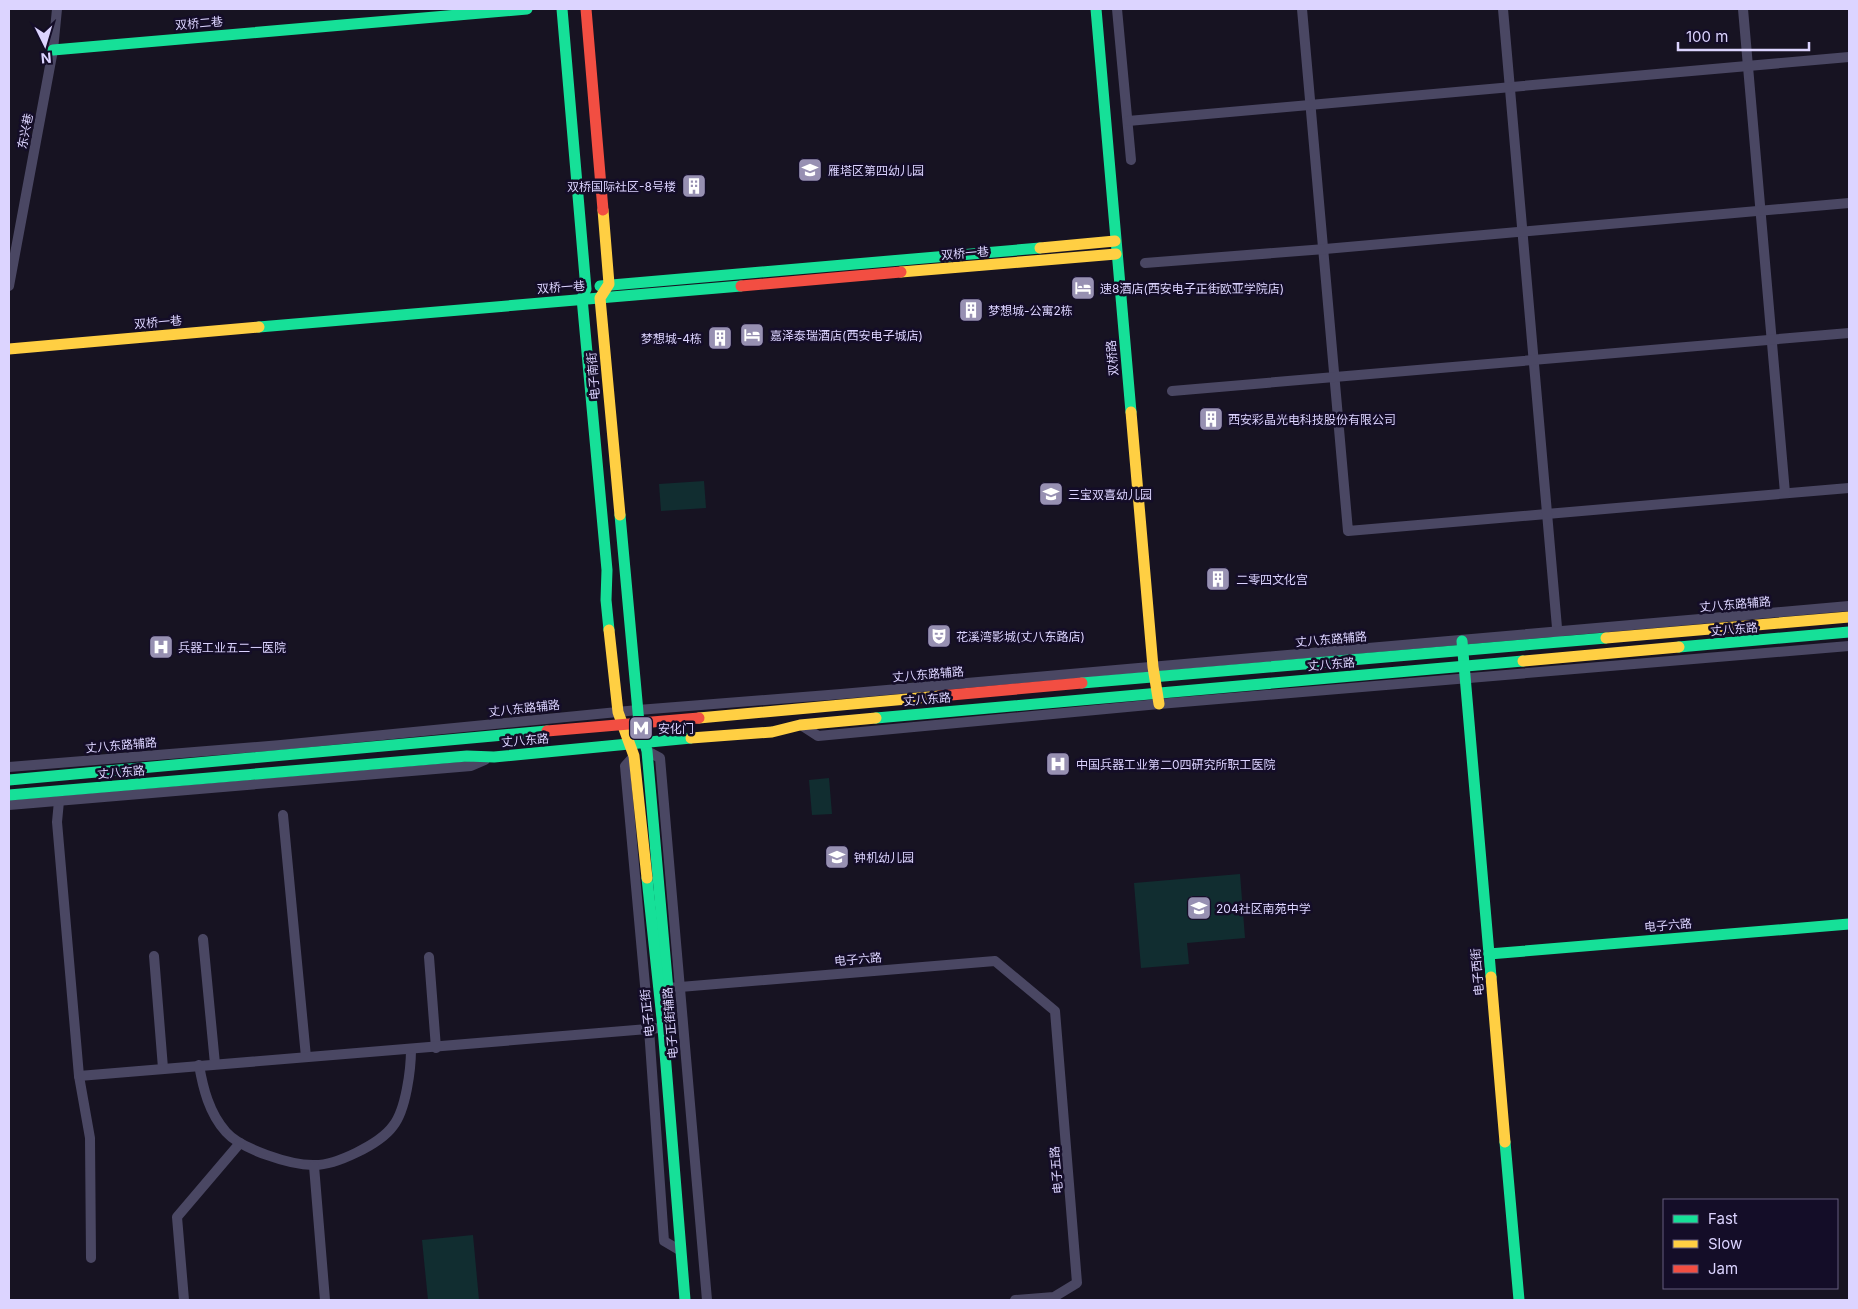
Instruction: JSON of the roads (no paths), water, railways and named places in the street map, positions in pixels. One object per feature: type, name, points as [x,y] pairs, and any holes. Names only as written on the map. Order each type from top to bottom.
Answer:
[{"type":"main road","name":"双桥二巷","points":[[54,50],[527,9]]},
{"type":"main road","name":"电子南街","points":[[562,9],[606,560],[606,600],[621,726]]},
{"type":"main road","points":[[586,9],[609,284],[600,298]]},
{"type":"main road","name":"双桥路","points":[[1096,9],[1116,254],[1158,698]]},
{"type":"main road","name":"双桥一巷","points":[[9,349],[584,293],[609,284],[1115,241]]},
{"type":"main road","name":"双桥一巷","points":[[9,340],[584,293],[600,298],[1116,254]]},
{"type":"main road","name":"电子南街","points":[[600,298],[638,710],[647,746]]},
{"type":"main road","name":"丈八东路","points":[[9,780],[178,759],[621,726],[1155,672],[1558,637],[1849,617]]},
{"type":"main road","name":"丈八东路","points":[[9,796],[466,756],[494,757],[633,750],[647,746],[772,732],[800,725],[881,717],[1158,698],[1464,666],[1849,632]]},
{"type":"main road","name":"电子西街","points":[[1462,646],[1519,1300]]},
{"type":"main road","name":"电子正街","points":[[621,726],[633,750],[667,1028],[694,1300]]},
{"type":"main road","name":"电子正街","points":[[647,746],[674,988],[667,1028],[685,1300]]},
{"type":"main road","name":"电子六路","points":[[1489,954],[1849,924]]},
{"type":"street","name":"东兴巷","points":[[9,286],[54,50],[57,9]]},
{"type":"street","points":[[1117,9],[1131,160]]},
{"type":"street","points":[[1302,9],[1325,249],[1348,531],[1849,488]]},
{"type":"street","points":[[1503,9],[1558,637]]},
{"type":"street","points":[[1743,9],[1785,494]]},
{"type":"street","points":[[1128,121],[1849,57]]},
{"type":"street","points":[[1145,263],[1849,203]]},
{"type":"street","points":[[1172,391],[1849,333]]},
{"type":"street","name":"丈八东路辅路","points":[[1558,637],[1849,606]]},
{"type":"street","points":[[800,725],[818,736],[1158,698],[1465,679],[1849,646]]},
{"type":"street","name":"丈八东路辅路","points":[[9,767],[178,759],[638,710],[1155,672]]},
{"type":"street","points":[[881,717],[882,730]]},
{"type":"street","name":"电子正街辅路","points":[[633,750],[625,766],[649,1029],[664,1241],[681,1251]]},
{"type":"street","points":[[9,805],[471,766],[494,757]]},
{"type":"street","points":[[59,801],[58,822],[79,1076],[90,1138],[90,1258]]},
{"type":"street","points":[[284,815],[306,1057]]},
{"type":"street","points":[[203,939],[215,1064]]},
{"type":"street","points":[[154,956],[163,1068]]},
{"type":"street","points":[[429,957],[436,1048]]},
{"type":"street","name":"电子六路","points":[[674,988],[995,961],[1038,996]]},
{"type":"street","name":"电子正街辅路","points":[[674,988],[707,1300]]},
{"type":"street","name":"电子五路","points":[[1015,1300],[1055,1299],[1077,1282],[1055,1011],[1038,996]]},
{"type":"street","points":[[79,1076],[667,1028]]},
{"type":"street","points":[[199,1065],[204,1092],[226,1132],[240,1143],[267,1155],[314,1166],[353,1155],[382,1138],[395,1125],[411,1071],[411,1049]]},
{"type":"street","points":[[184,1300],[177,1217],[240,1143]]},
{"type":"street","points":[[314,1166],[325,1300]]},
{"type":"place","name":"雁塔区第四幼儿园","points":[[810,170]]},
{"type":"place","name":"双桥国际社区-8号楼","points":[[694,186]]},
{"type":"place","name":"速8酒店(西安电子正街欧亚学院店)","points":[[1083,288]]},
{"type":"place","name":"梦想城-公寓2栋","points":[[971,310]]},
{"type":"place","name":"嘉泽泰瑞酒店(西安电子城店)","points":[[752,335]]},
{"type":"place","name":"梦想城-4栋","points":[[720,338]]},
{"type":"place","name":"西安彩晶光电科技股份有限公司","points":[[1211,419]]},
{"type":"place","name":"三宝双喜幼儿园","points":[[1051,494]]},
{"type":"place","name":"二零四文化宫","points":[[1218,579]]},
{"type":"place","name":"花溪湾影城(丈八东路店)","points":[[939,636]]},
{"type":"place","name":"兵器工业五二一医院","points":[[161,647]]},
{"type":"place","name":"安化门","points":[[641,728]]},
{"type":"place","name":"中国兵器工业第二0四研究所职工医院","points":[[1058,764]]},
{"type":"place","name":"钟机幼儿园","points":[[837,857]]},
{"type":"place","name":"204社区南苑中学","points":[[1199,908]]}]
